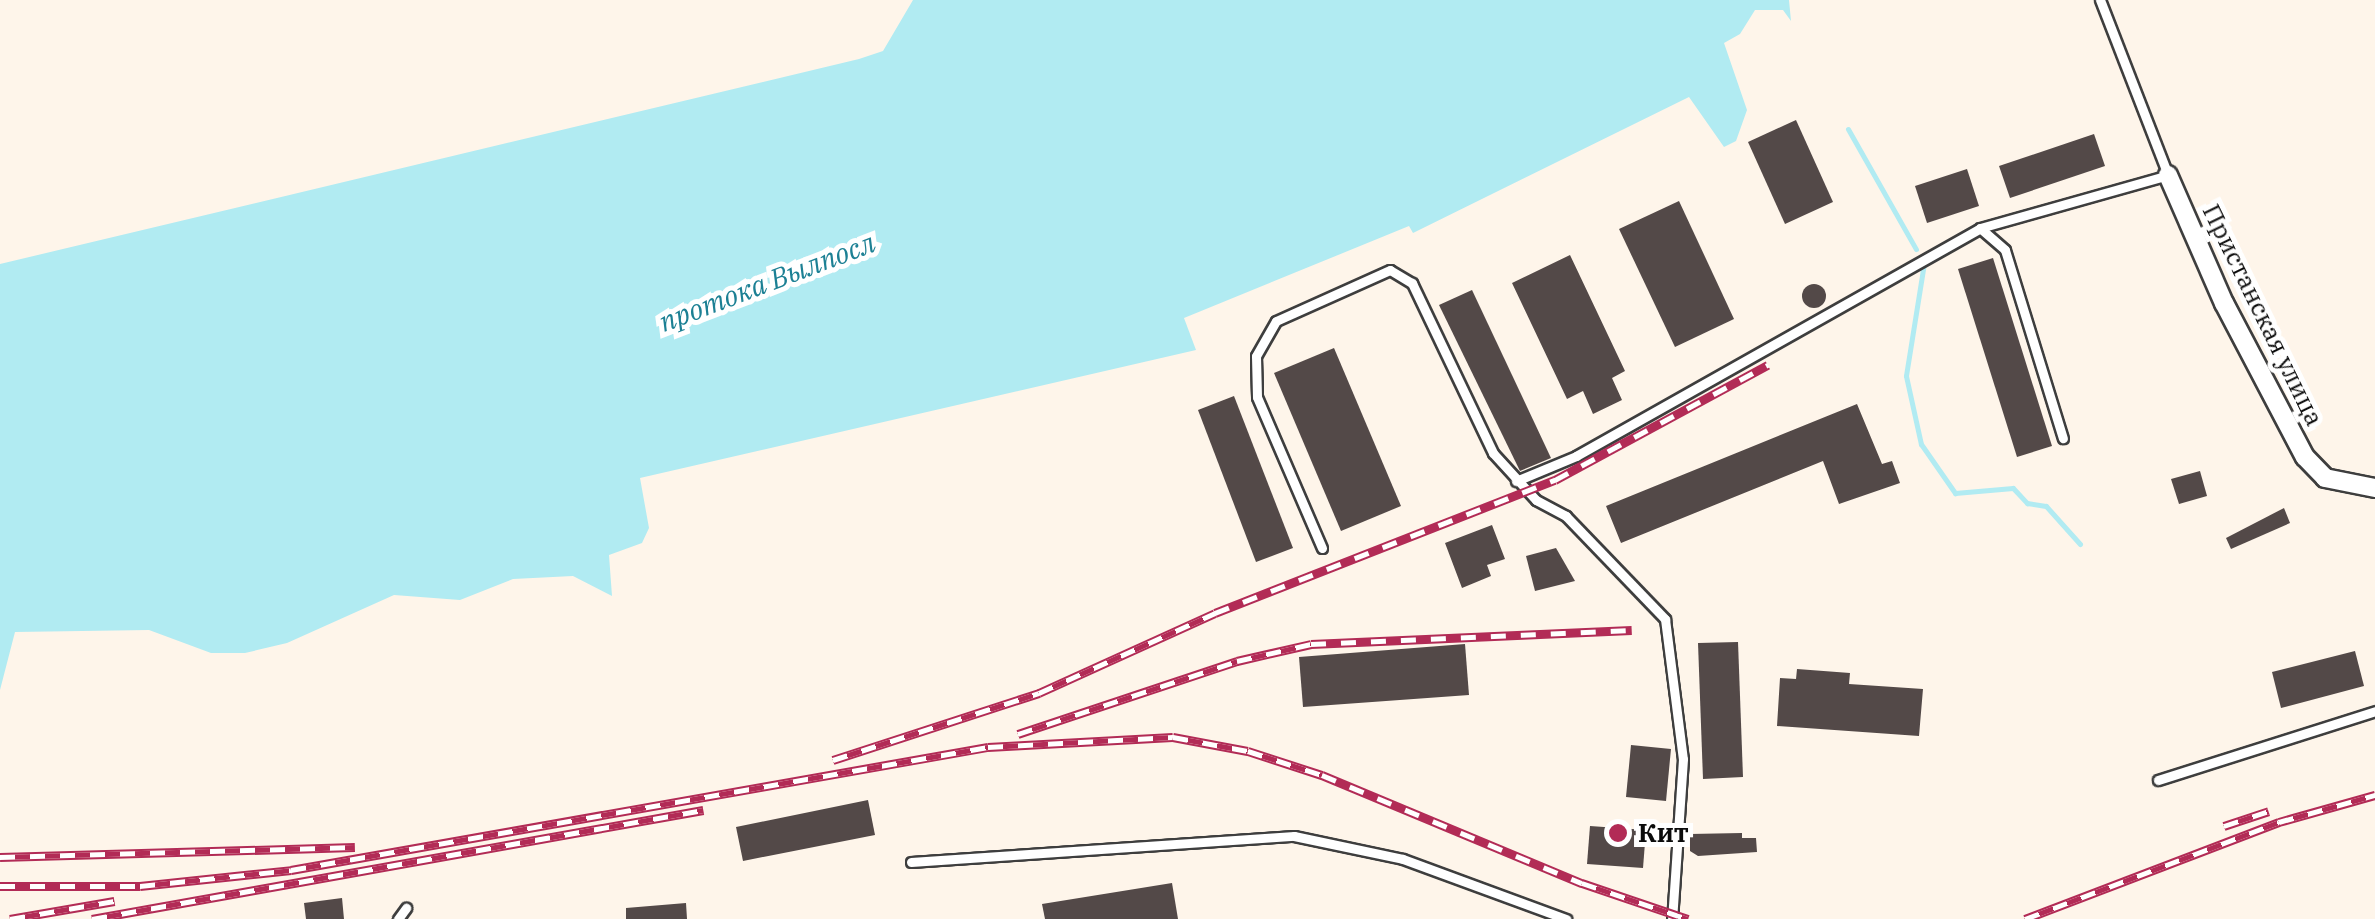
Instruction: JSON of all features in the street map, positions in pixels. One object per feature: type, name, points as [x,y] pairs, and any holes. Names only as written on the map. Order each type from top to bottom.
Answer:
[{"type":"street","name":"Пристанская улица","points":[[2168,175],[2231,318],[2305,457],[2324,478],[2375,488]]},
{"type":"lane","points":[[1516,481],[1576,456],[1980,228],[2168,175],[2100,0]]},
{"type":"lane","points":[[1980,228],[2005,250],[2063,438]]},
{"type":"lane","points":[[1322,548],[1257,397],[1256,356],[1276,322],[1375,273],[1390,270],[1412,283],[1472,416],[1516,481],[1566,516],[1664,619],[1683,759],[1672,919]]},
{"type":"lane","points":[[2158,780],[2375,711]]},
{"type":"lane","points":[[911,862],[1294,836],[1404,859],[1566,919]]},
{"type":"lane","points":[[398,919],[406,908]]},
{"type":"water","name":"протока Вылпосл","points":[[913,0],[1789,0],[1791,21],[1783,10],[1755,10],[1740,34],[1724,43],[1747,110],[1736,141],[1724,147],[1689,97],[1413,233],[1409,226],[1184,318],[1196,350],[640,478],[649,528],[642,543],[609,555],[612,596],[573,576],[513,579],[460,600],[394,595],[287,643],[245,653],[211,653],[149,630],[15,632],[0,690],[0,264],[859,59],[883,51]]},
{"type":"building","points":[[1796,120],[1833,202],[1785,224],[1748,142]]},
{"type":"building","points":[[2094,134],[2105,166],[2010,198],[1999,166]]},
{"type":"building","points":[[1967,169],[1979,206],[1927,223],[1915,186]]},
{"type":"building","points":[[1679,201],[1734,319],[1675,347],[1619,229]]},
{"type":"building","points":[[1570,255],[1625,371],[1612,378],[1622,400],[1593,414],[1583,391],[1567,399],[1512,283]]},
{"type":"building","points":[[1993,258],[2052,446],[2017,457],[1958,269]]},
{"type":"building","points":[[1814,284],[1826,296],[1814,308],[1802,296]]},
{"type":"building","points":[[1472,290],[1551,458],[1520,471],[1439,305]]},
{"type":"building","points":[[1334,348],[1401,506],[1341,531],[1274,373]]},
{"type":"building","points":[[1234,396],[1293,548],[1256,562],[1198,410]]},
{"type":"building","points":[[1857,404],[1882,464],[1892,461],[1900,483],[1839,504],[1823,461],[1621,543],[1606,506]]},
{"type":"building","points":[[2200,471],[2207,496],[2179,504],[2171,479]]},
{"type":"building","points":[[2284,508],[2290,523],[2231,549],[2226,538]]},
{"type":"building","points":[[1492,525],[1505,559],[1487,565],[1491,576],[1462,588],[1445,543]]},
{"type":"building","points":[[1556,548],[1575,581],[1535,591],[1526,556]]},
{"type":"building","points":[[1738,642],[1743,777],[1703,779],[1698,643]]},
{"type":"building","points":[[1465,644],[1469,695],[1303,707],[1299,657]]},
{"type":"building","points":[[2355,651],[2364,686],[2281,708],[2272,672]]},
{"type":"building","points":[[1797,669],[1850,673],[1849,684],[1923,689],[1919,736],[1777,726],[1780,678],[1796,679]]},
{"type":"building","points":[[1631,745],[1671,749],[1666,801],[1626,797]]},
{"type":"building","points":[[868,800],[875,835],[743,861],[736,827]]},
{"type":"building","points":[[1590,826],[1646,830],[1643,868],[1587,864]]},
{"type":"building","points":[[1742,833],[1742,838],[1756,838],[1757,852],[1698,856],[1690,851],[1690,834]]},
{"type":"building","points":[[1172,883],[1178,919],[1045,919],[1042,904]]},
{"type":"building","points":[[342,898],[344,919],[306,919],[304,903]]},
{"type":"building","points":[[686,903],[687,919],[626,919],[626,908]]},
{"type":"waterway","points":[[1848,129],[1916,249]]},
{"type":"waterway","points":[[1924,263],[1906,376],[1921,444],[1955,493],[2013,488],[2027,503],[2046,506],[2080,544]]},
{"type":"railway","points":[[833,760],[1039,693],[1215,613],[1555,480],[1768,365]]},
{"type":"railway","points":[[1018,734],[1237,661],[1311,644],[1632,630]]},
{"type":"railway","points":[[0,886],[140,886],[291,870],[988,747],[1173,737],[1248,751],[1322,775],[1582,883],[1688,919]]},
{"type":"railway","points":[[2025,919],[2279,822],[2375,795]]},
{"type":"railway","points":[[92,919],[703,810]]},
{"type":"railway","points":[[2224,826],[2269,811]]},
{"type":"railway","points":[[0,857],[355,847]]},
{"type":"railway","points":[[10,919],[114,901]]},
{"type":"place","name":"Кит","points":[[1618,833]]}]
